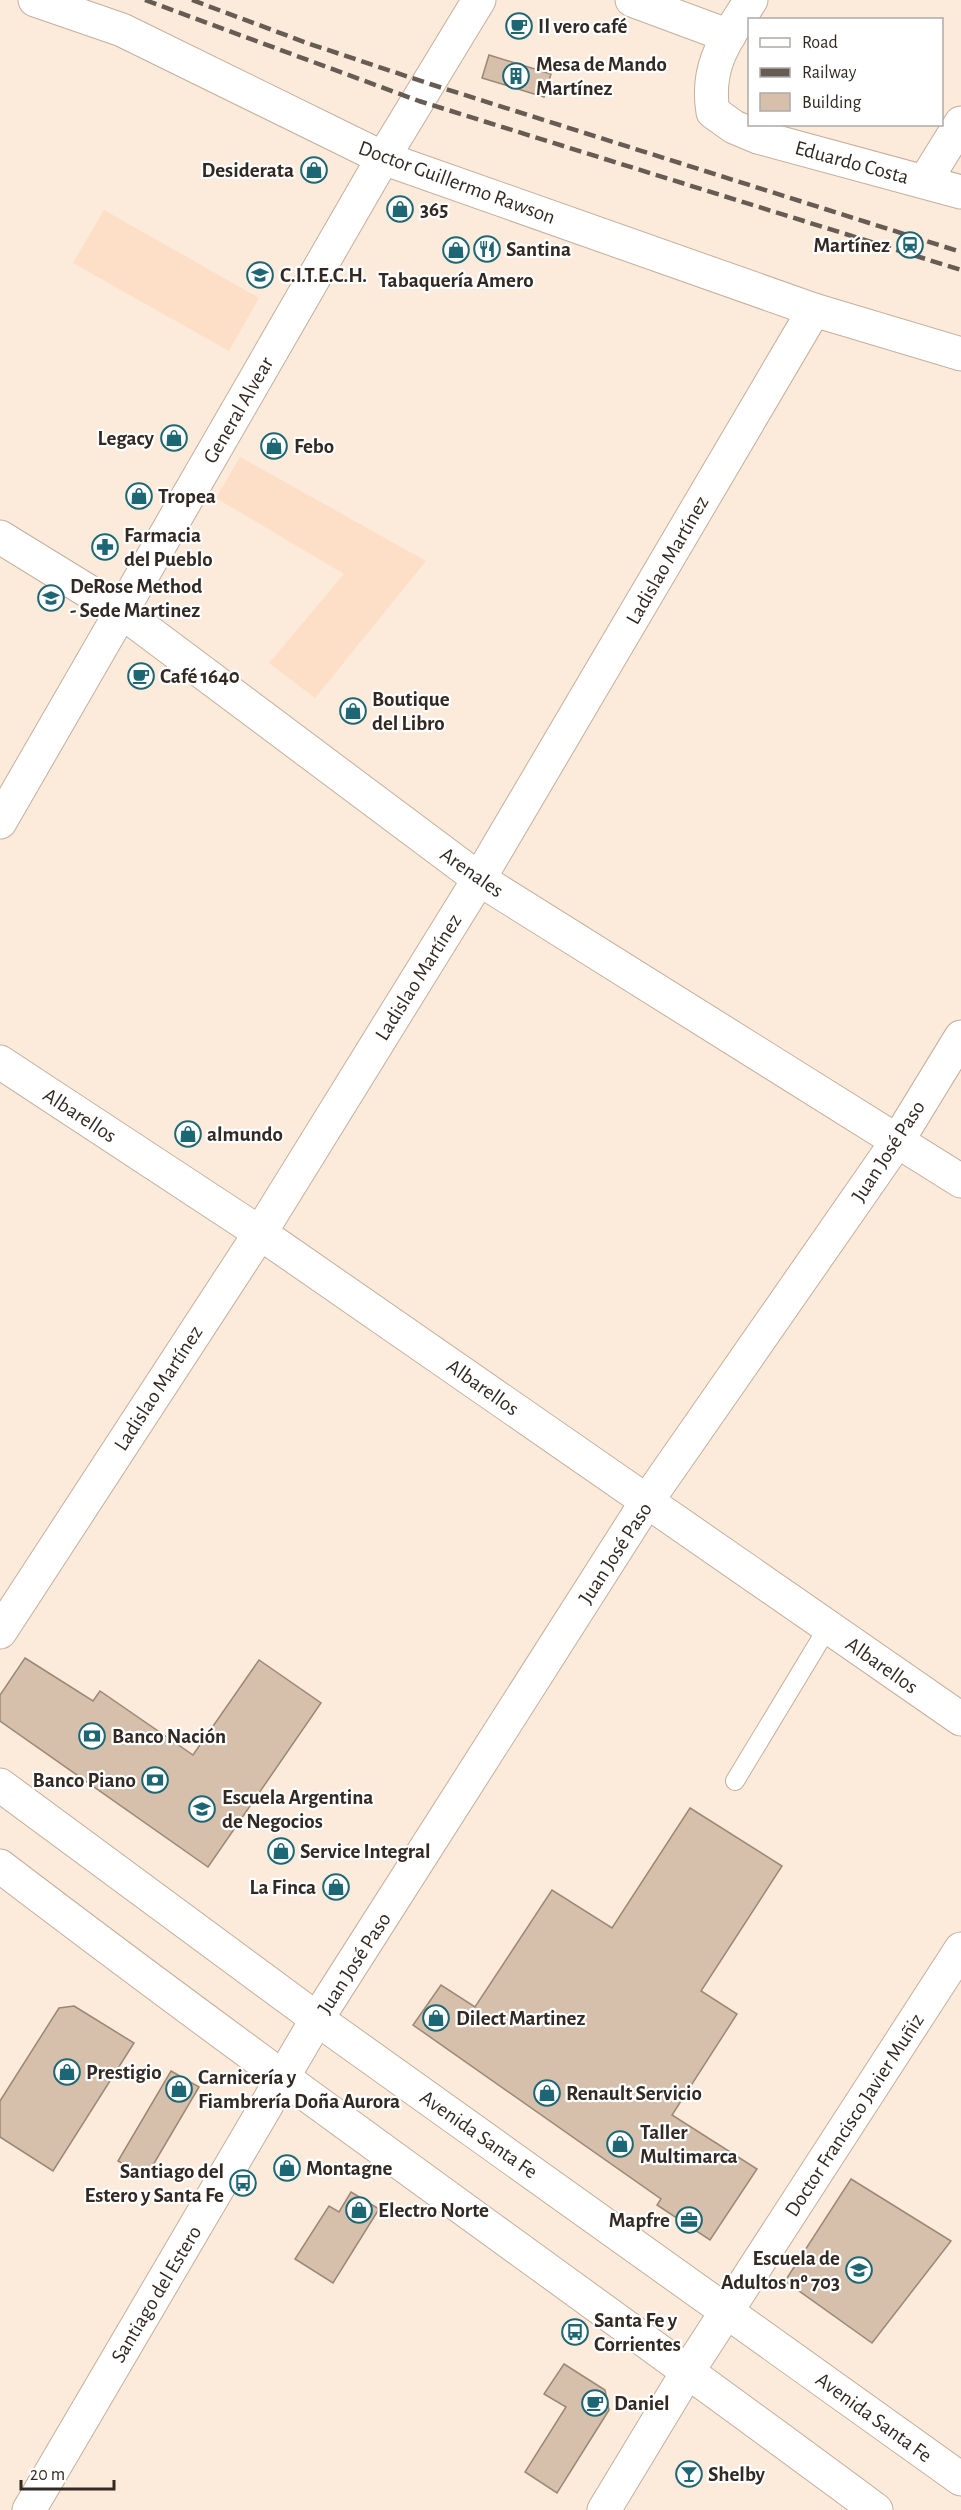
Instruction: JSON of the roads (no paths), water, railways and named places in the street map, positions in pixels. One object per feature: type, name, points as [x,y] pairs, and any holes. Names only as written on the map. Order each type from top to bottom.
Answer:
[{"type":"street","name":"Doctor Guillermo Rawson","points":[[35,0],[122,30],[383,158],[814,310],[961,354]]},
{"type":"street","name":"General Alvear","points":[[0,822],[383,158],[479,0]]},
{"type":"street","points":[[632,0],[729,36],[751,0]]},
{"type":"street","name":"Eduardo Costa","points":[[729,36],[714,63],[709,90],[713,112],[734,127],[758,137],[961,192]]},
{"type":"street","points":[[925,181],[961,123]]},
{"type":"street","name":"Ladislao Martínez","points":[[0,1632],[260,1233],[479,879],[814,310]]},
{"type":"street","name":"Arenales","points":[[0,537],[122,612],[479,879],[961,1181]]},
{"type":"street","name":"Juan José Paso","points":[[283,2079],[317,2019],[647,1501],[898,1140],[961,1037]]},
{"type":"street","name":"Albarellos","points":[[0,1062],[260,1233],[961,1719]]},
{"type":"street","name":"Avenida Santa Fe","points":[[0,1785],[317,2019],[961,2479]]},
{"type":"street","points":[[0,1866],[283,2079],[688,2371],[876,2510]]},
{"type":"street","name":"Doctor Francisco Javier Muñiz","points":[[604,2510],[688,2371],[961,1949]]},
{"type":"street","name":"Santiago del Estero","points":[[29,2510],[283,2079]]},
{"type":"lane","points":[[735,1781],[828,1627]]},
{"type":"railway","points":[[145,0],[419,101],[961,270]]},
{"type":"railway","points":[[192,0],[307,43],[430,84],[961,252]]},
{"type":"place","name":"Il vero café","points":[[519,26]]},
{"type":"place","name":"Mesa de Mando Martínez","points":[[516,76]]},
{"type":"place","name":"Desiderata","points":[[314,170]]},
{"type":"place","name":"365","points":[[400,209]]},
{"type":"place","name":"Martínez","points":[[910,245]]},
{"type":"place","name":"Santina","points":[[487,249]]},
{"type":"place","name":"Tabaquería Amero","points":[[456,250]]},
{"type":"place","name":"C.I.T.E.C.H.","points":[[260,275]]},
{"type":"place","name":"Legacy","points":[[174,438]]},
{"type":"place","name":"Febo","points":[[274,446]]},
{"type":"place","name":"Tropea","points":[[139,496]]},
{"type":"place","name":"Farmacia del Pueblo","points":[[105,547]]},
{"type":"place","name":"DeRose Method - Sede Martinez","points":[[51,598]]},
{"type":"place","name":"Café 1640","points":[[141,676]]},
{"type":"place","name":"Boutique del Libro","points":[[353,711]]},
{"type":"place","name":"almundo","points":[[188,1134]]},
{"type":"place","name":"Banco Nación","points":[[92,1736]]},
{"type":"place","name":"Banco Piano","points":[[155,1780]]},
{"type":"place","name":"Escuela Argentina de Negocios","points":[[202,1809]]},
{"type":"place","name":"Service Integral","points":[[281,1851]]},
{"type":"place","name":"La Finca","points":[[336,1887]]},
{"type":"place","name":"Dilect Martinez","points":[[436,2018]]},
{"type":"place","name":"Prestigio","points":[[67,2072]]},
{"type":"place","name":"Carnicería y Fiambrería Doña Aurora","points":[[179,2089]]},
{"type":"place","name":"Renault Servicio","points":[[547,2093]]},
{"type":"place","name":"Taller Multimarca","points":[[620,2144]]},
{"type":"place","name":"Montagne","points":[[287,2168]]},
{"type":"place","name":"Santiago del Estero y Santa Fe","points":[[243,2183]]},
{"type":"place","name":"Electro Norte","points":[[359,2210]]},
{"type":"place","name":"Mapfre","points":[[689,2220]]},
{"type":"place","name":"Escuela de Adultos nº 703","points":[[859,2270]]},
{"type":"place","name":"Santa Fe y Corrientes","points":[[575,2332]]},
{"type":"place","name":"Daniel","points":[[595,2403]]},
{"type":"place","name":"Shelby","points":[[689,2474]]}]
